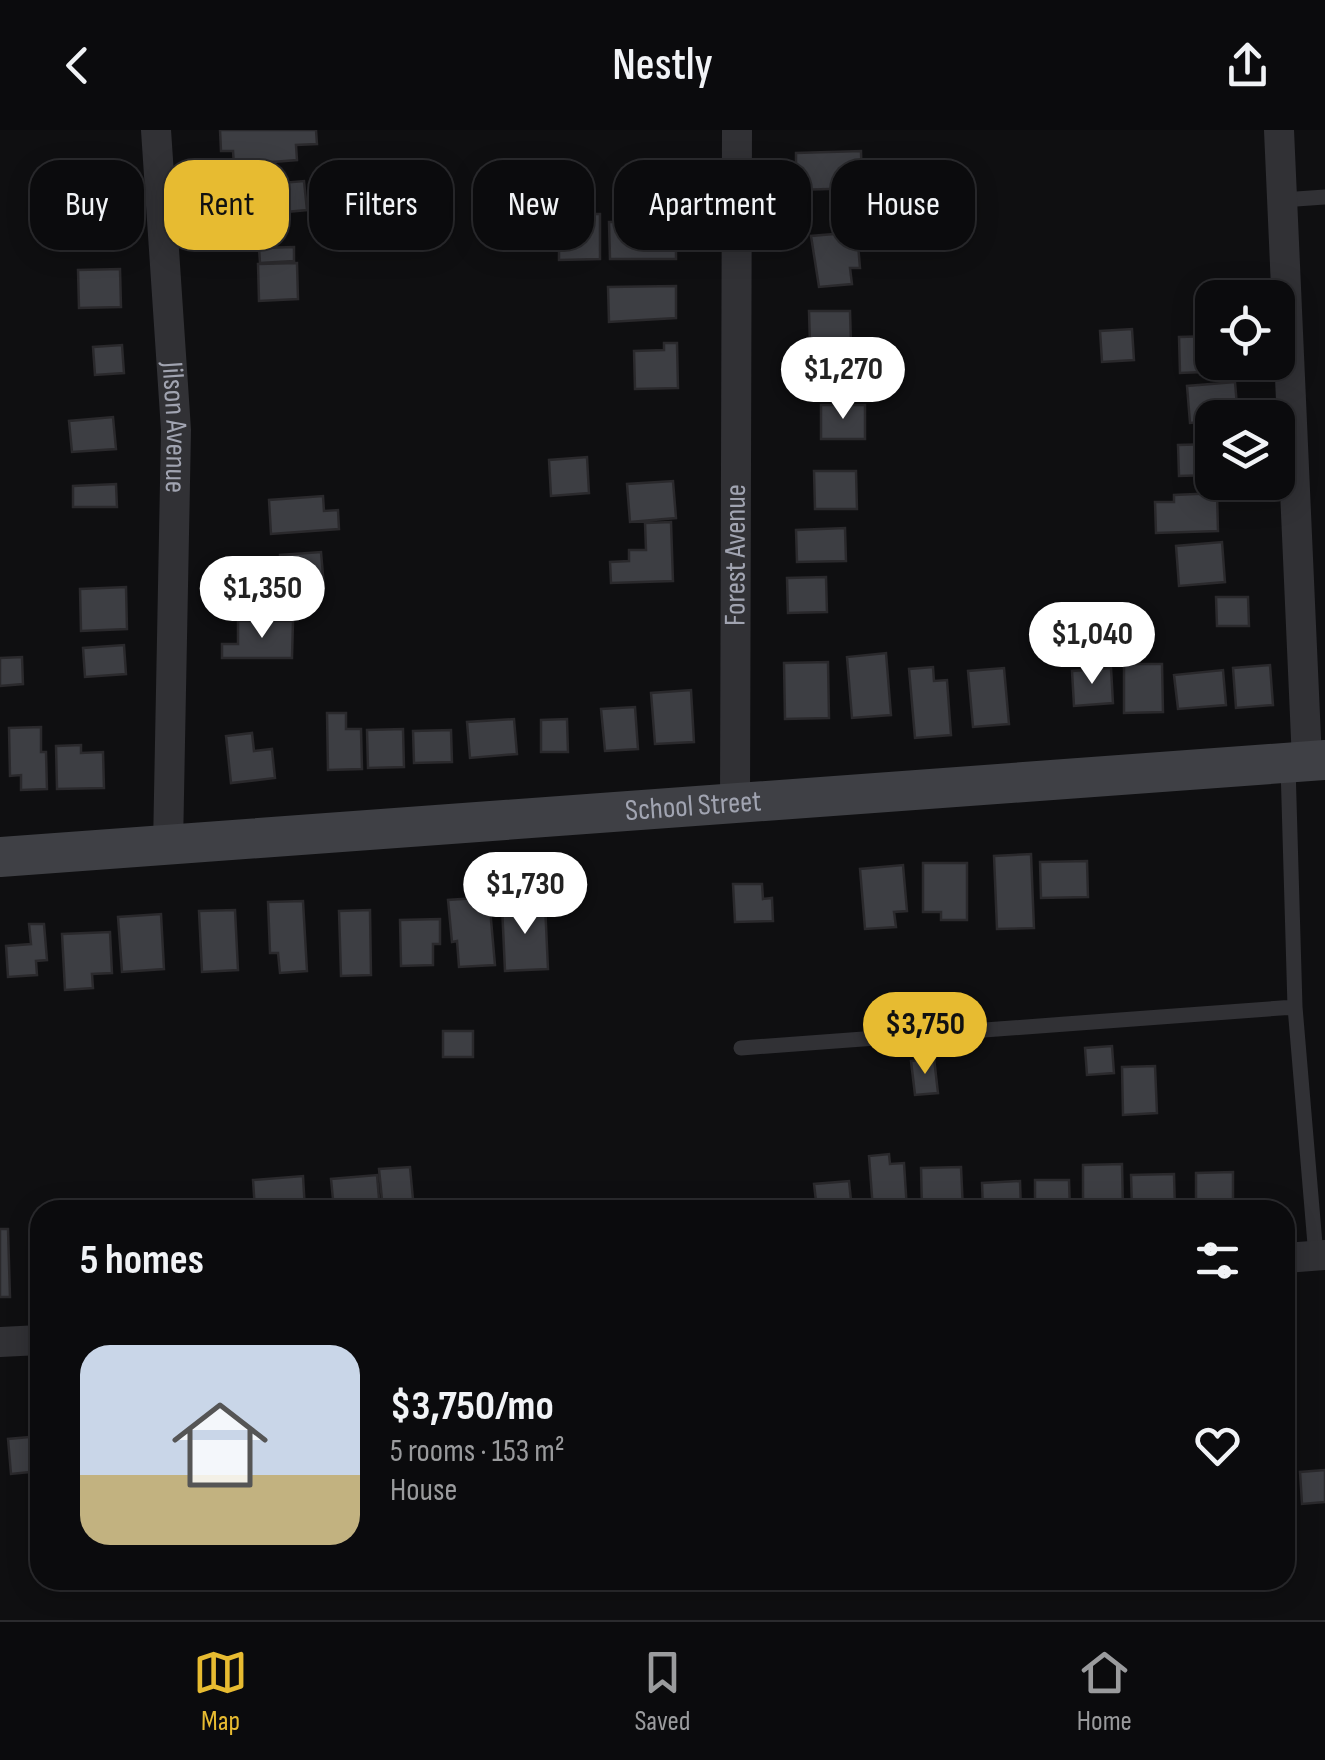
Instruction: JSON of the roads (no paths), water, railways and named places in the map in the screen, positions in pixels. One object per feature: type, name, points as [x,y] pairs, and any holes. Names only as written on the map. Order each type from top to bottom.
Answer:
[{"type":"main road","name":"School Street","points":[[0,856],[1306,761]]},
{"type":"street","name":"Jilson Avenue","points":[[156,130],[176,430],[168,846]]},
{"type":"street","name":"Forest Avenue","points":[[736,803],[738,130]]},
{"type":"street","points":[[1279,130],[1306,761]]},
{"type":"street","points":[[1295,1257],[1321,1256]]},
{"type":"street","points":[[0,1342],[30,1340]]},
{"type":"lane","points":[[1282,200],[1325,198]]},
{"type":"lane","points":[[1306,761],[1295,1007],[1321,1256]]},
{"type":"lane","points":[[741,1048],[1295,1007]]}]
